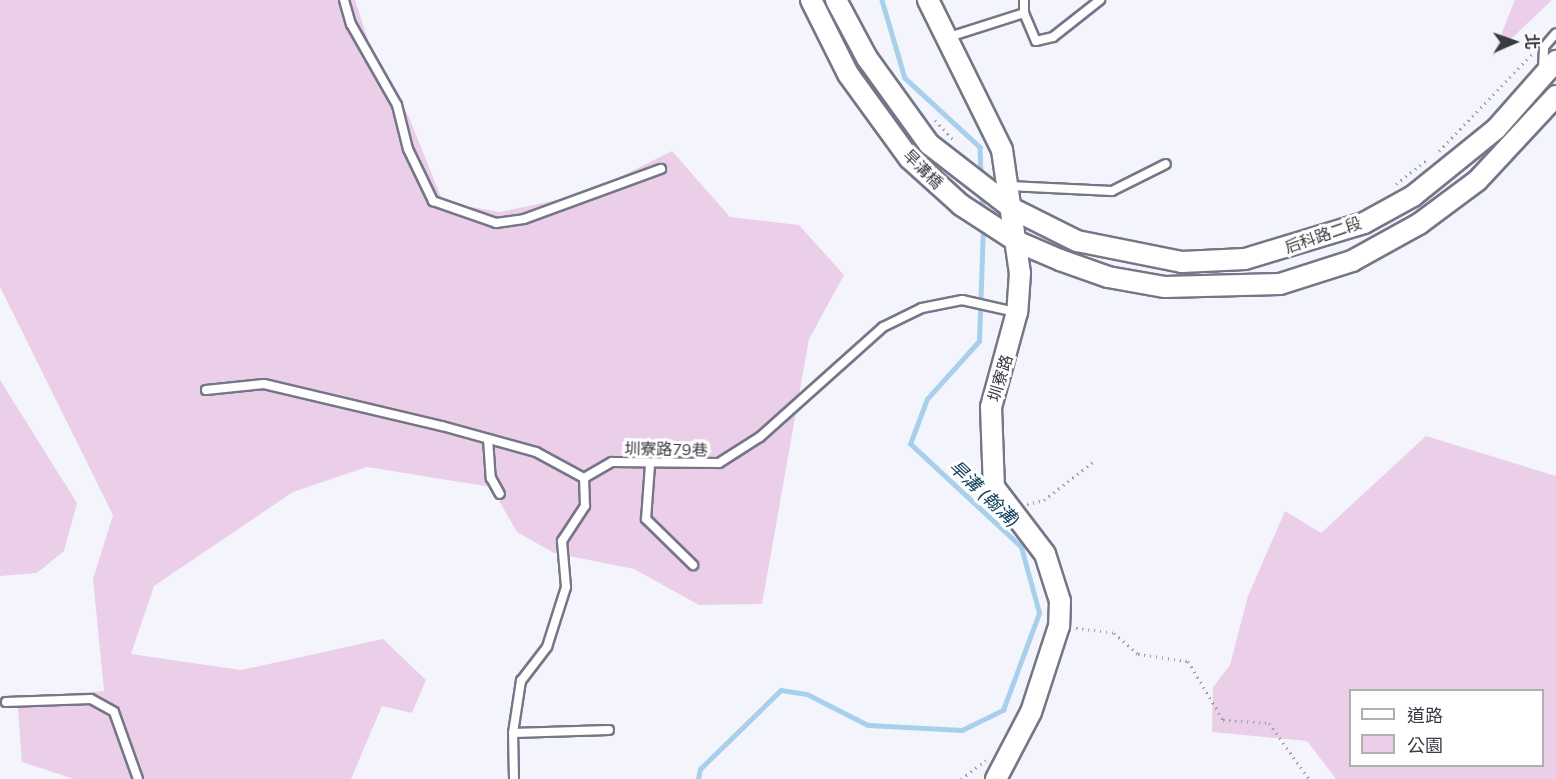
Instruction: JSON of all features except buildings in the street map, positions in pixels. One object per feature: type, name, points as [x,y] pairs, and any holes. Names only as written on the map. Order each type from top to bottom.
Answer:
[{"type":"street","name":"旱溝橋","points":[[811,0],[848,74],[909,158],[961,204],[1018,242]]},
{"type":"street","name":"旱溝橋","points":[[836,0],[867,58],[928,144],[1013,209]]},
{"type":"street","name":"圳寮路","points":[[928,0],[944,38],[1002,150],[1018,242],[1017,312],[991,407],[994,488],[1045,554],[1057,583],[1059,626],[1031,712],[996,779]]},
{"type":"street","name":"后科路二段","points":[[1013,209],[1077,241],[1132,256],[1182,262],[1245,259],[1364,223],[1413,196],[1496,129],[1546,73]]},
{"type":"street","name":"后科路二段","points":[[1018,242],[1108,277],[1165,287],[1280,284],[1352,261],[1419,224],[1477,181],[1556,97]]},
{"type":"lane","points":[[344,0],[351,24],[397,105],[408,149],[433,201],[496,223],[595,196],[661,169]]},
{"type":"lane","points":[[1024,0],[1024,13],[1036,41],[1053,37],[1100,0]]},
{"type":"lane","points":[[944,38],[1024,13]]},
{"type":"lane","points":[[1556,33],[1544,47],[1546,73],[1556,97]]},
{"type":"lane","points":[[1008,186],[1112,191],[1166,164]]},
{"type":"lane","name":"圳寮路79巷","points":[[584,478],[612,462],[650,465],[719,463],[769,430],[883,327],[922,308],[962,300],[1017,312]]},
{"type":"lane","points":[[206,390],[264,384],[536,452],[584,478],[585,506],[562,541],[566,587],[547,647],[521,681],[513,733],[514,779]]},
{"type":"lane","points":[[488,439],[491,478],[500,494]]},
{"type":"lane","points":[[650,465],[646,519],[693,565]]},
{"type":"lane","points":[[6,702],[91,699],[114,712],[138,779]]},
{"type":"lane","points":[[513,733],[609,730]]},
{"type":"path","points":[[1394,186],[1438,152],[1536,49]]},
{"type":"path","points":[[931,116],[961,146]]},
{"type":"path","points":[[1008,509],[1044,500],[1093,462]]},
{"type":"path","points":[[1059,626],[1114,633],[1138,654],[1188,661],[1223,720],[1269,723],[1310,779]]},
{"type":"green space","points":[[0,0],[355,0],[369,43],[409,117],[443,202],[500,212],[586,194],[672,151],[730,217],[799,225],[844,275],[809,339],[762,604],[699,605],[634,569],[554,553],[517,532],[491,487],[367,467],[293,492],[154,586],[131,654],[241,670],[383,639],[426,680],[412,713],[382,706],[351,779],[74,779],[22,762],[17,697],[104,691],[93,579],[113,515],[0,287]]},
{"type":"green space","points":[[1515,0],[1552,0],[1492,57]]},
{"type":"green space","points":[[0,380],[77,503],[64,551],[37,573],[0,576]]},
{"type":"green space","points":[[1426,436],[1556,476],[1556,779],[1336,779],[1307,741],[1212,732],[1213,687],[1230,665],[1248,596],[1285,511],[1321,533]]},
{"type":"waterway","name":"旱溝 (翰溝)","points":[[882,0],[905,78],[980,147],[981,176]]},
{"type":"waterway","name":"旱溝 (翰溝)","points":[[982,194],[983,212]]},
{"type":"waterway","name":"旱溝 (翰溝)","points":[[698,779],[700,769],[781,690],[807,694],[868,725],[962,730],[1003,710],[1039,613],[1021,547],[910,444],[927,399],[979,341],[983,227]]}]
